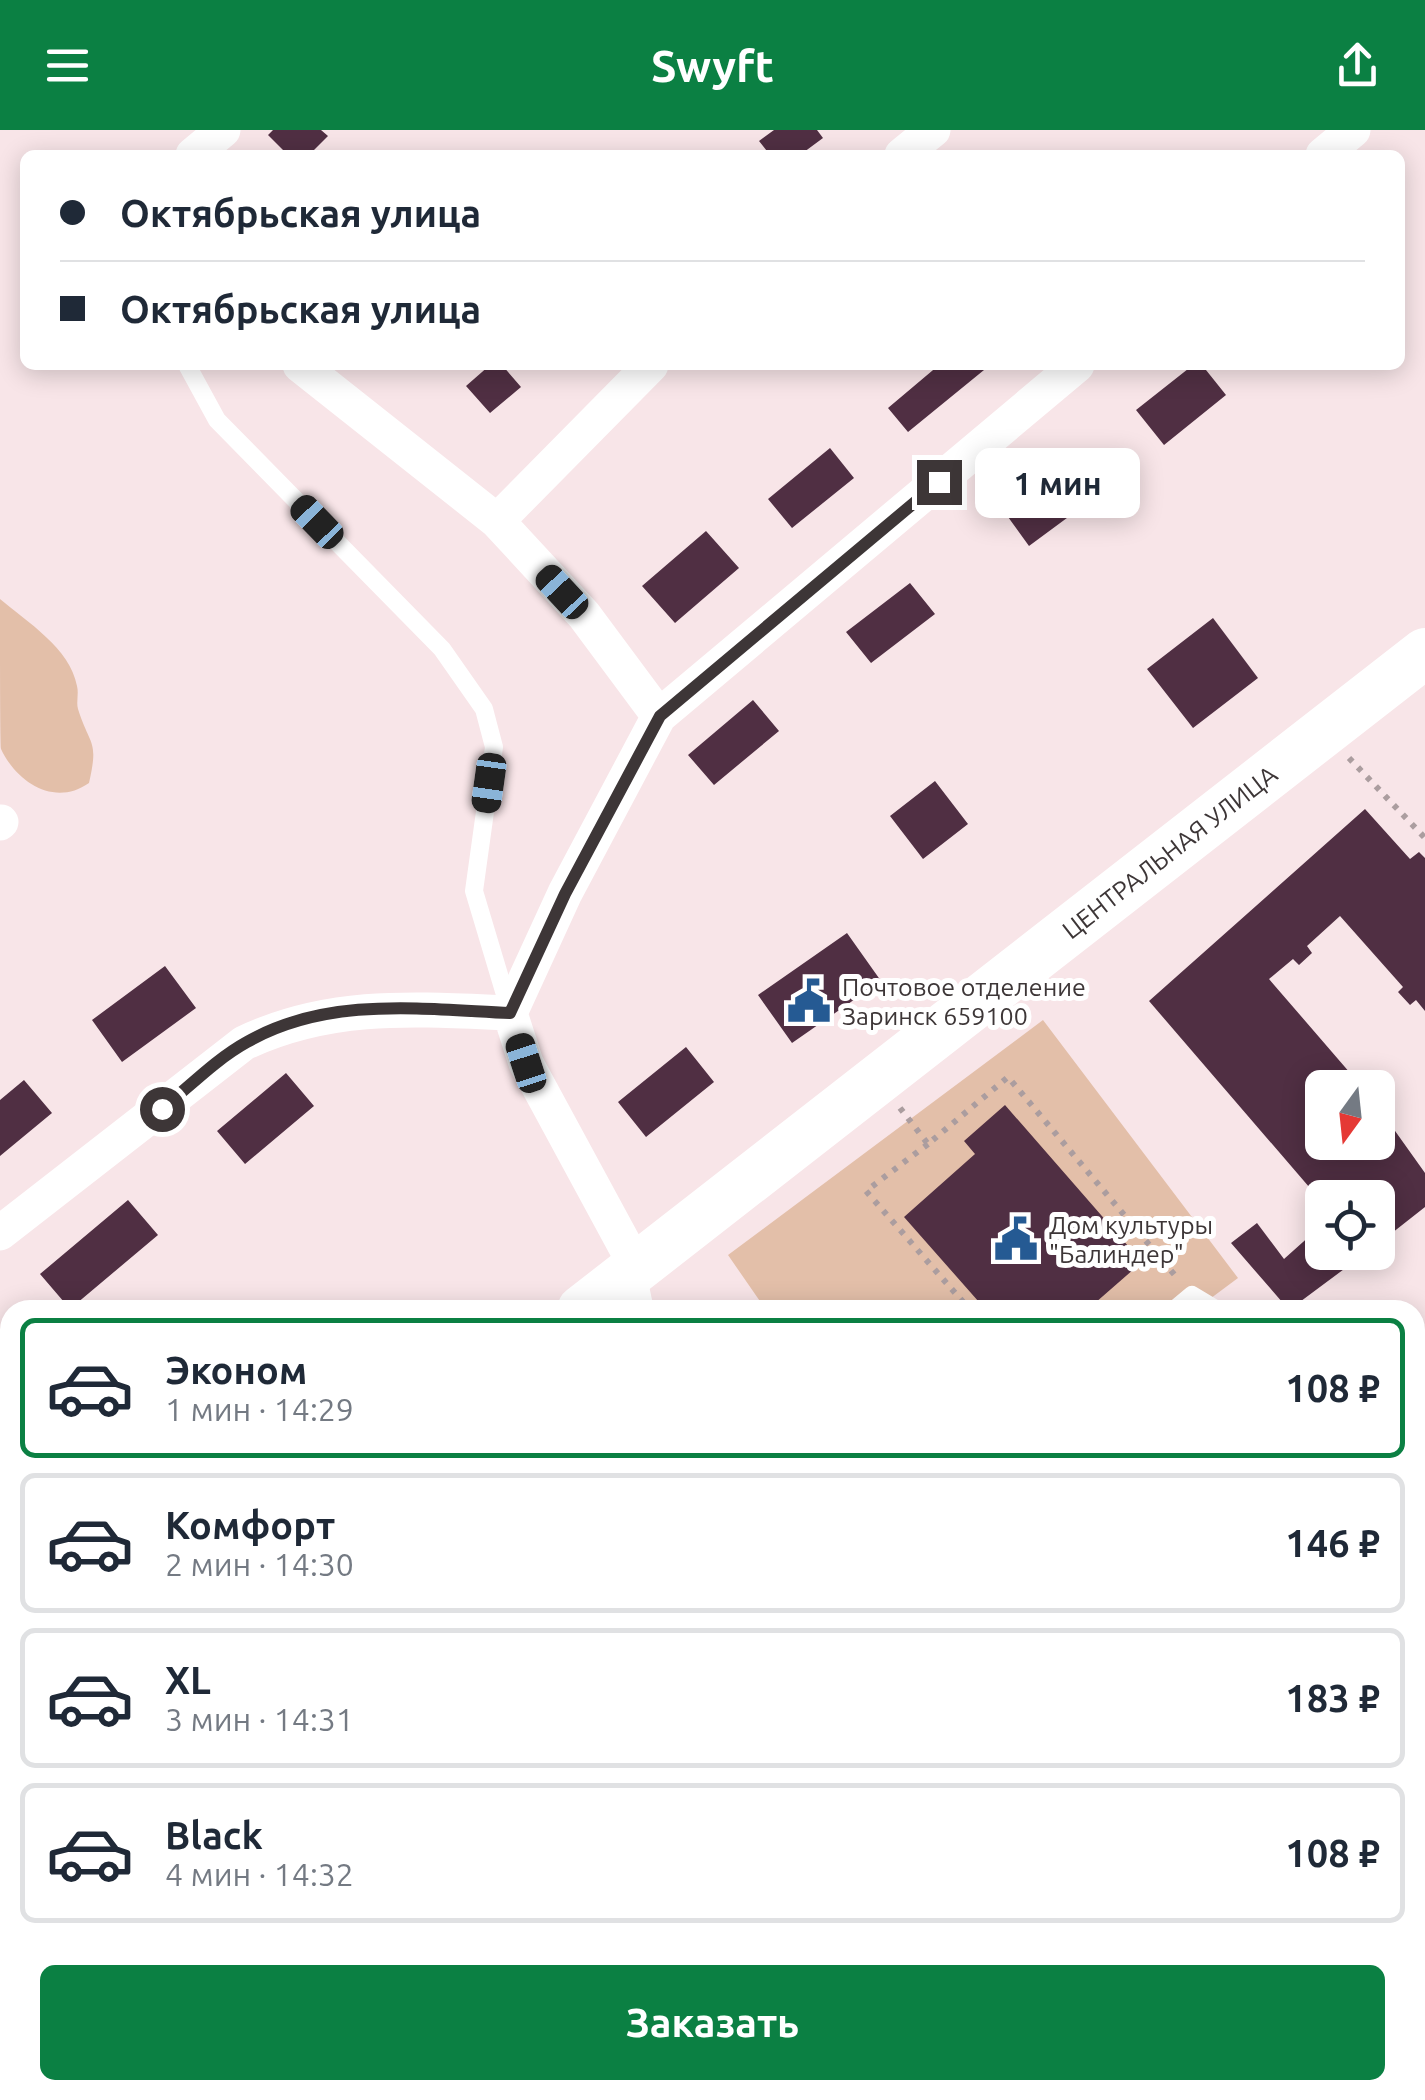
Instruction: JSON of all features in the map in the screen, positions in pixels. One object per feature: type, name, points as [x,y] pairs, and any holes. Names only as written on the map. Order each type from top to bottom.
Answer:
[{"type":"street","points":[[908,150],[933,130]]},
{"type":"street","points":[[1329,150],[1353,130]]},
{"type":"street","points":[[306,370],[497,521],[584,615],[660,716]]},
{"type":"street","points":[[497,521],[645,370]]},
{"type":"street","points":[[640,1288],[544,1099],[510,1013],[565,894],[660,716],[1071,370]]},
{"type":"street","name":"ЦЕНТРАЛЬНАЯ УЛИЦА","points":[[608,1300],[640,1288],[1425,653]]},
{"type":"street","points":[[0,1233],[244,1043],[277,1028],[317,1016],[376,1007],[510,1013]]},
{"type":"lane","points":[[190,370],[217,420],[442,649],[484,710],[494,747],[474,891],[510,1013]]},
{"type":"lane","points":[[1187,1300],[1192,1296],[1199,1300]]},
{"type":"path","points":[[1324,732],[1425,838]]},
{"type":"path","points":[[961,1300],[866,1192],[1008,1078],[1192,1296]]},
{"type":"path","points":[[906,1116],[928,1144]]},
{"type":"shaded area","points":[[0,599],[57,648],[73,672],[78,709],[93,750],[89,783],[76,790],[63,793],[38,788],[17,772],[1,749]]},
{"type":"shaded area","points":[[1043,1020],[1238,1278],[1208,1300],[759,1300],[728,1255]]},
{"type":"building","points":[[273,130],[321,130],[328,136],[314,150],[283,150],[268,135]]},
{"type":"building","points":[[774,130],[817,130],[823,138],[807,150],[766,150],[759,141]]},
{"type":"building","points":[[484,370],[506,370],[521,387],[490,413],[466,386]]},
{"type":"building","points":[[933,370],[984,370],[908,432],[888,408]]},
{"type":"building","points":[[1187,370],[1206,370],[1226,395],[1164,445],[1136,410]]},
{"type":"building","points":[[830,448],[854,478],[792,528],[768,499]]},
{"type":"building","points":[[1069,463],[1094,498],[1029,546],[1003,510]]},
{"type":"building","points":[[706,531],[739,568],[675,623],[642,586]]},
{"type":"building","points":[[910,583],[935,614],[871,663],[846,632]]},
{"type":"building","points":[[1213,618],[1258,678],[1193,728],[1147,669]]},
{"type":"building","points":[[753,700],[779,731],[714,785],[688,755]]},
{"type":"building","points":[[935,781],[968,824],[923,859],[890,816]]},
{"type":"building","points":[[1365,809],[1410,859],[1419,852],[1425,858],[1425,1011],[1416,1000],[1410,1005],[1398,992],[1403,987],[1340,916],[1307,946],[1312,953],[1299,965],[1293,959],[1269,979],[1347,1070],[1305,1070],[1305,1160],[1395,1160],[1395,1131],[1425,1173],[1425,1207],[1395,1231],[1395,1180],[1305,1182],[1149,1001]]},
{"type":"building","points":[[847,933],[881,981],[792,1043],[758,995]]},
{"type":"building","points":[[165,966],[196,1008],[122,1062],[92,1020]]},
{"type":"building","points":[[686,1047],[714,1082],[646,1137],[618,1102]]},
{"type":"building","points":[[286,1073],[314,1106],[245,1164],[217,1131]]},
{"type":"building","points":[[24,1080],[52,1113],[0,1156],[0,1100]]},
{"type":"building","points":[[1005,1105],[1142,1262],[1098,1300],[977,1300],[904,1217],[975,1154],[964,1141]]},
{"type":"building","points":[[128,1200],[158,1235],[81,1300],[62,1300],[40,1274]]},
{"type":"building","points":[[1257,1223],[1284,1259],[1305,1240],[1305,1270],[1343,1270],[1302,1300],[1280,1300],[1231,1243]]},
{"type":"place","name":"Почтовое отделение Заринск 659100","points":[[809,1001]]},
{"type":"place","name":"Дом культуры \"Балиндер\"","points":[[1016,1239]]},
{"type":"route","points":[[162,1109],[244,1043],[317,1016],[376,1007],[510,1013],[565,894],[660,716],[939,482]]}]
